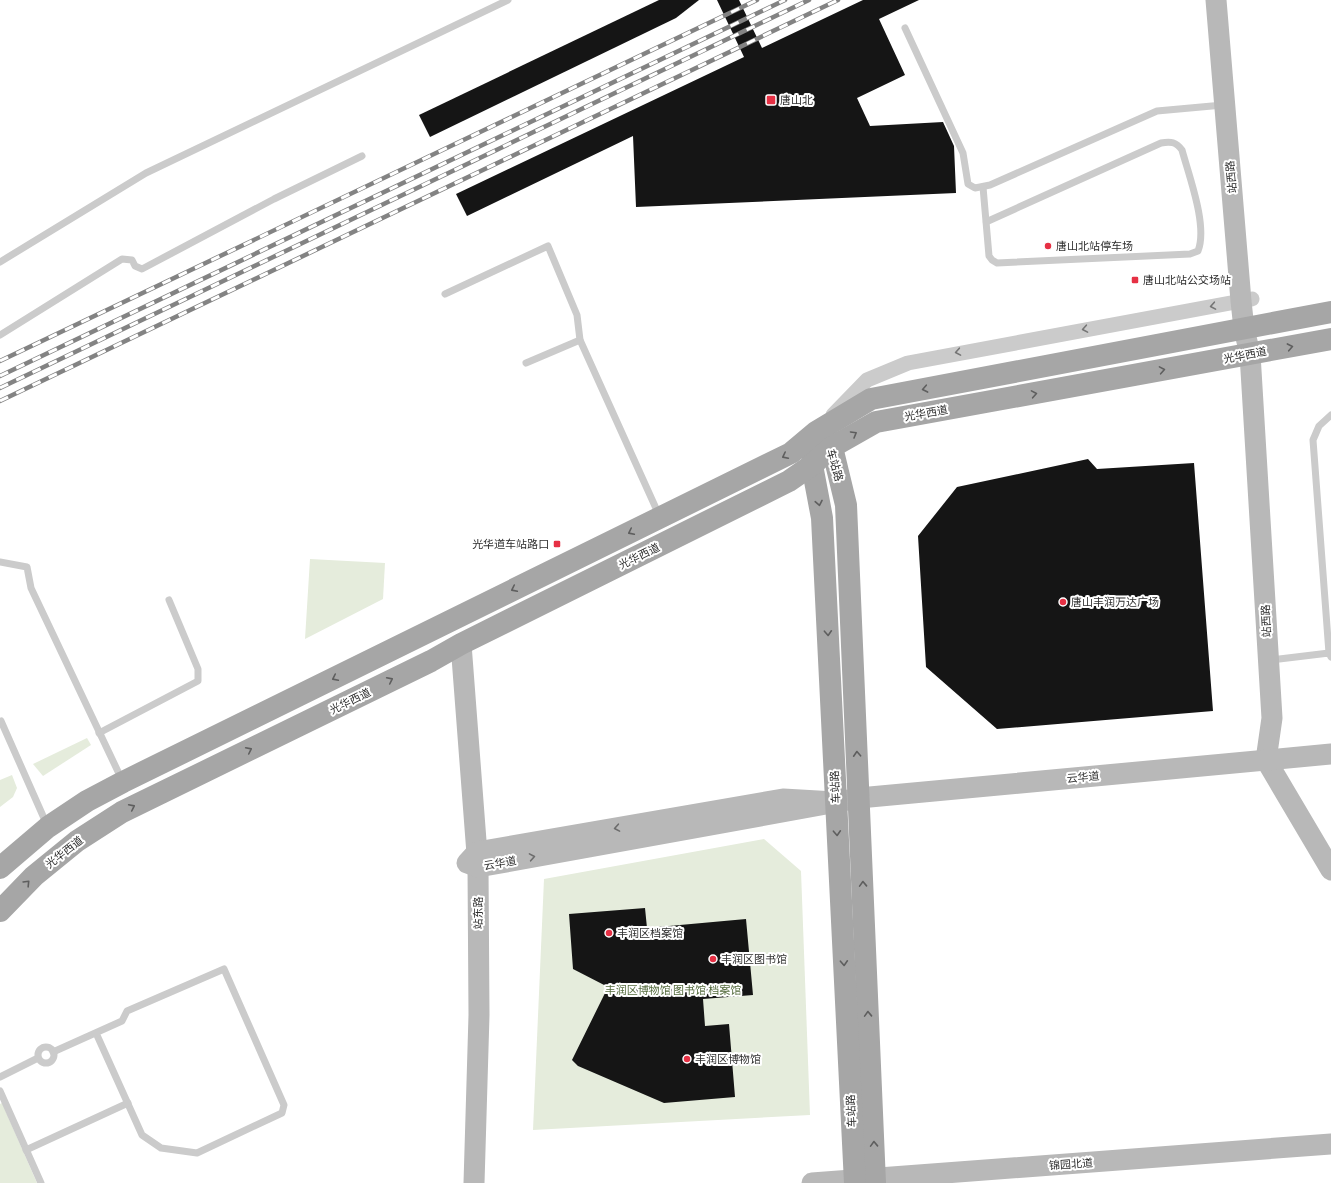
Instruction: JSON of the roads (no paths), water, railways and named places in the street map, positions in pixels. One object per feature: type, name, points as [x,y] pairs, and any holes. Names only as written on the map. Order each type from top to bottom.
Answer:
[{"type":"main road","points":[[0,868],[48,827],[87,801],[791,453],[816,432],[871,399],[1331,312]]},
{"type":"main road","name":"光华西道","points":[[0,911],[34,876],[77,840],[122,812],[789,481],[812,465],[832,447],[876,422],[1331,339]]},
{"type":"main road","name":"车站路","points":[[816,432],[832,447],[846,505],[859,798],[865,1181]]},
{"type":"main road","name":"车站路","points":[[816,432],[812,465],[822,518],[835,802],[865,1181]]},
{"type":"main road","points":[[410,641],[447,652]]},
{"type":"street","name":"站西路","points":[[1216,0],[1231,104],[1249,328],[1272,718],[1266,760]]},
{"type":"street","name":"站西路","points":[[1231,0],[1231,104]]},
{"type":"street","points":[[816,432],[867,380],[908,363],[1246,300]]},
{"type":"street","name":"站东路","points":[[447,652],[474,861],[479,1015],[474,1183]]},
{"type":"street","name":"云华道","points":[[474,861],[859,798],[1331,754]]},
{"type":"street","points":[[1266,760],[1331,870]]},
{"type":"street","name":"站东路","points":[[461,1183],[474,861]]},
{"type":"street","name":"锦园北道","points":[[812,1183],[865,1181],[1331,1144]]},
{"type":"lane","points":[[0,262],[146,173],[508,0]]},
{"type":"lane","points":[[905,28],[964,153],[968,184],[974,188],[990,185],[1157,111],[1231,104]]},
{"type":"lane","points":[[983,187],[986,222],[989,256],[997,263],[1190,254],[1198,251],[1201,244],[1198,214],[1182,150],[1178,144],[1169,142],[1161,143],[986,222]]},
{"type":"lane","points":[[0,334],[122,259],[132,260],[135,266],[142,269],[274,199],[362,156]]},
{"type":"lane","points":[[445,294],[548,246],[577,315],[580,340],[660,517]]},
{"type":"lane","points":[[526,363],[580,340]]},
{"type":"lane","points":[[1269,660],[1330,655],[1313,440],[1319,426],[1331,415]]},
{"type":"lane","points":[[0,562],[26,567],[30,588],[123,782]]},
{"type":"lane","points":[[100,732],[198,681],[198,669],[169,600]]},
{"type":"lane","points":[[1,721],[48,827]]},
{"type":"lane","points":[[53,1052],[122,1021],[127,1011],[224,969],[284,1105],[282,1113],[197,1153],[161,1148],[142,1135],[96,1033]]},
{"type":"lane","points":[[42,1047],[48,1047],[53,1052],[54,1057],[50,1062],[42,1062],[38,1058],[38,1050],[42,1047]]},
{"type":"lane","points":[[0,1077],[38,1058]]},
{"type":"lane","points":[[0,1091],[41,1183]]},
{"type":"lane","points":[[26,1150],[128,1104]]},
{"type":"railway","points":[[0,361],[757,0]]},
{"type":"railway","points":[[0,376],[785,0]]},
{"type":"railway","points":[[0,388],[809,0]]},
{"type":"railway","points":[[0,401],[838,0]]},
{"type":"place","name":"唐山北","points":[[771,100]]},
{"type":"place","name":"唐山北站停车场","points":[[1048,246]]},
{"type":"place","name":"唐山北站公交场站","points":[[1135,280]]},
{"type":"place","name":"光华道车站路口","points":[[557,544]]},
{"type":"place","name":"唐山丰润万达广场","points":[[1063,602]]},
{"type":"place","name":"丰润区档案馆","points":[[609,933]]},
{"type":"place","name":"丰润区图书馆","points":[[713,959]]},
{"type":"place","name":"丰润区博物馆","points":[[687,1059]]},
{"type":"park label","name":"丰润区博物馆 图书馆 档案馆","points":[[673,990]]}]
